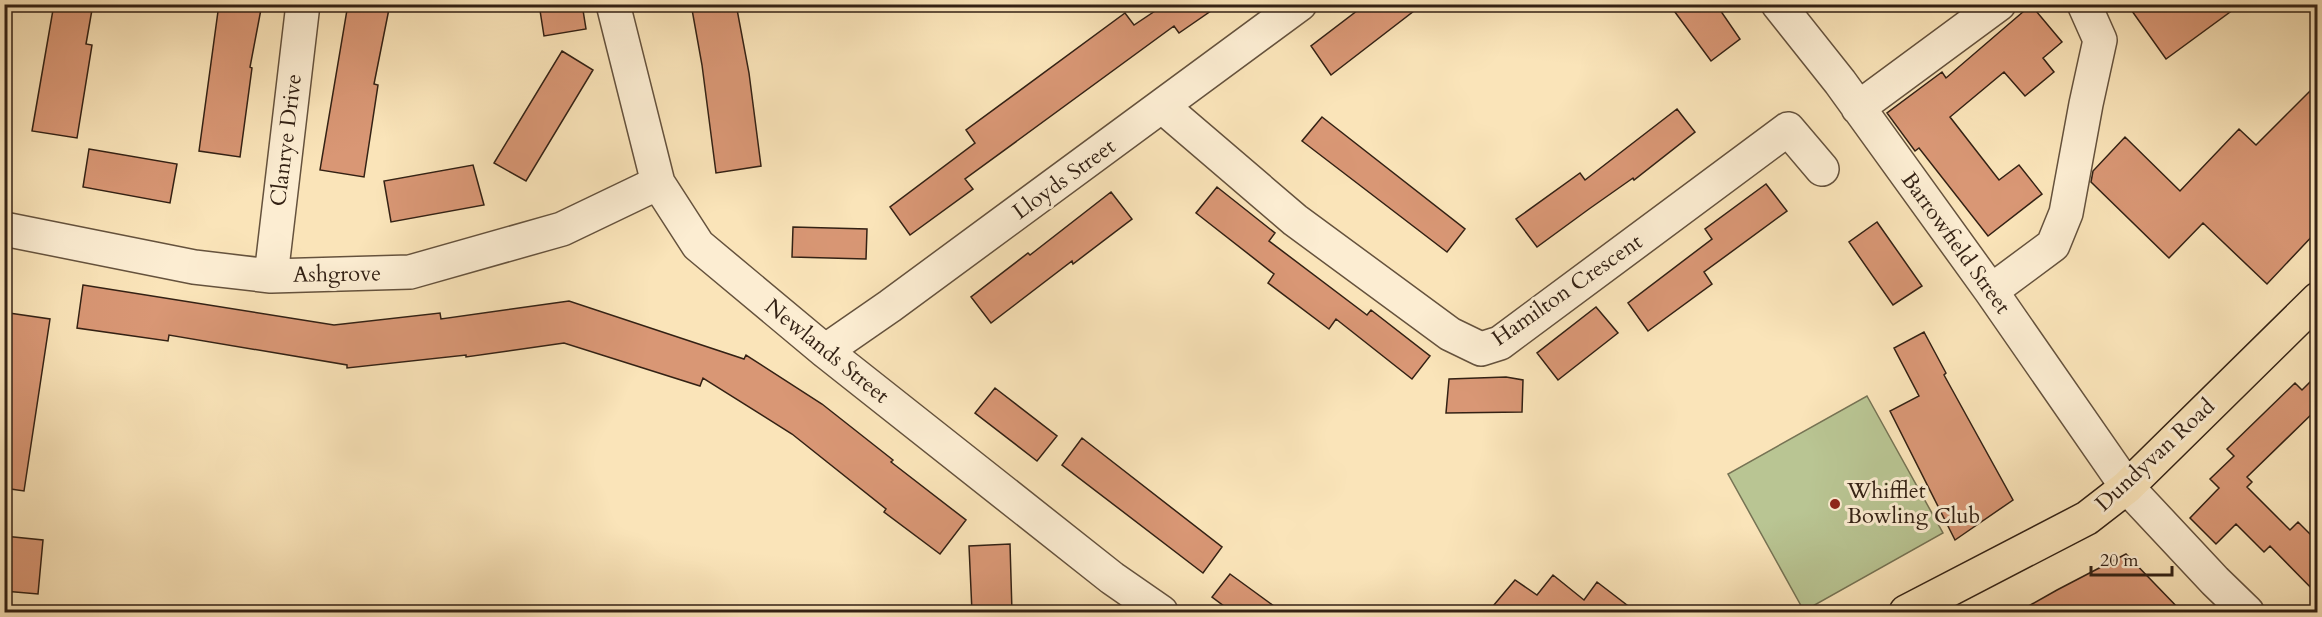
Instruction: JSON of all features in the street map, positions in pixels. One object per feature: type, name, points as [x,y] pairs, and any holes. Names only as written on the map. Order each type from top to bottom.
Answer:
[{"type":"main road","name":"Dundyvan Road","points":[[1906,612],[2087,518],[2127,487],[2318,299]]},
{"type":"street","name":"Clanrye Drive","points":[[271,276],[303,4]]},
{"type":"street","name":"Newlands Street","points":[[613,4],[658,183],[698,245],[825,351],[1112,578],[1142,608]]},
{"type":"street","name":"Lloyds Street","points":[[825,351],[899,300],[1300,4]]},
{"type":"street","name":"Barrowfield Street","points":[[1778,4],[1840,82],[1991,291],[2127,487],[2247,612]]},
{"type":"street","points":[[1858,108],[1999,4]]},
{"type":"street","points":[[1991,291],[2053,245],[2066,213],[2100,40],[2085,4]]},
{"type":"street","name":"Hamilton Crescent","points":[[1163,107],[1295,220],[1450,334],[1480,349],[1500,343],[1788,129],[1822,169]]},
{"type":"street","name":"Ashgrove","points":[[4,229],[194,267],[271,276],[410,272],[562,229],[658,183]]},
{"type":"green space","name":"Whifflet Bowling Club","points":[[1867,396],[1943,533],[1804,611],[1728,474]]},
{"type":"building","points":[[54,4],[93,4],[86,44],[92,45],[77,138],[32,131]]},
{"type":"building","points":[[219,4],[262,4],[250,67],[252,68],[240,157],[199,151]]},
{"type":"building","points":[[348,4],[390,4],[374,84],[378,85],[364,177],[320,170]]},
{"type":"building","points":[[539,4],[582,4],[586,29],[544,36]]},
{"type":"building","points":[[691,4],[736,4],[749,73],[761,166],[716,173],[702,65]]},
{"type":"building","points":[[1160,4],[1221,4],[1179,33],[1174,26],[965,179],[973,189],[910,235],[890,207],[975,143],[966,130],[1125,13],[1134,25],[1161,7]]},
{"type":"building","points":[[1366,4],[1423,4],[1331,75],[1311,46]]},
{"type":"building","points":[[1669,4],[1716,4],[1740,39],[1711,61]]},
{"type":"building","points":[[2127,4],[2241,4],[2166,59]]},
{"type":"building","points":[[2031,5],[2062,42],[2043,58],[2054,72],[2025,96],[2004,72],[1950,117],[1999,180],[2019,165],[2042,194],[1988,236],[1919,148],[1915,151],[1887,113],[1942,72],[1946,78]]},
{"type":"building","points":[[562,51],[593,70],[526,181],[494,163]]},
{"type":"building","points":[[2318,83],[2318,230],[2267,284],[2203,223],[2169,258],[2091,182],[2093,171],[2125,137],[2180,191],[2239,129],[2256,145]]},
{"type":"building","points":[[1677,109],[1695,132],[1634,180],[1633,178],[1537,247],[1516,219],[1580,173],[1585,180]]},
{"type":"building","points":[[1322,117],[1465,229],[1447,252],[1302,141]]},
{"type":"building","points":[[89,149],[177,164],[170,203],[83,187]]},
{"type":"building","points":[[473,165],[484,205],[391,222],[384,181]]},
{"type":"building","points":[[1766,184],[1787,211],[1704,272],[1712,284],[1648,331],[1628,303],[1712,239],[1705,229]]},
{"type":"building","points":[[1217,187],[1275,233],[1269,241],[1367,315],[1371,310],[1430,356],[1412,379],[1336,319],[1329,329],[1268,283],[1274,274],[1196,213]]},
{"type":"building","points":[[1111,192],[1132,219],[1073,264],[1072,261],[991,323],[971,297]]},
{"type":"building","points":[[1877,222],[1922,286],[1893,305],[1849,242]]},
{"type":"building","points":[[793,227],[867,229],[866,259],[792,257]]},
{"type":"building","points":[[83,285],[334,325],[440,313],[441,319],[569,301],[744,359],[746,355],[822,404],[893,460],[891,462],[966,520],[940,554],[884,512],[886,509],[792,434],[703,378],[700,386],[564,343],[466,357],[466,355],[347,368],[347,365],[169,335],[168,341],[77,328]]},
{"type":"building","points":[[1596,307],[1618,333],[1558,380],[1537,353]]},
{"type":"building","points":[[9,313],[50,319],[24,491],[4,488],[4,340]]},
{"type":"building","points":[[1924,332],[1946,373],[1944,375],[2013,500],[1955,540],[1890,411],[1919,396],[1894,348]]},
{"type":"building","points":[[2318,374],[2318,408],[2247,477],[2252,482],[2247,487],[2290,530],[2298,522],[2318,542],[2318,595],[2270,546],[2264,552],[2236,524],[2216,544],[2190,518],[2219,488],[2210,479],[2234,456],[2227,449],[2295,383],[2302,390]]},
{"type":"building","points":[[1506,377],[1523,380],[1522,412],[1446,413],[1449,379]]},
{"type":"building","points":[[995,388],[1057,436],[1037,461],[975,413]]},
{"type":"building","points":[[1082,438],[1222,547],[1203,573],[1062,465]]},
{"type":"building","points":[[4,536],[43,540],[38,594],[4,591]]},
{"type":"building","points":[[1010,544],[1012,612],[972,612],[969,546]]},
{"type":"building","points":[[2126,554],[2182,612],[2018,612],[2057,590]]},
{"type":"building","points":[[1230,574],[1282,612],[1232,612],[1212,597]]},
{"type":"building","points":[[1553,575],[1584,600],[1597,582],[1636,612],[1488,612],[1515,580],[1537,595]]},
{"type":"place","name":"Whifflet Bowling Club","points":[[1835,504]]}]
